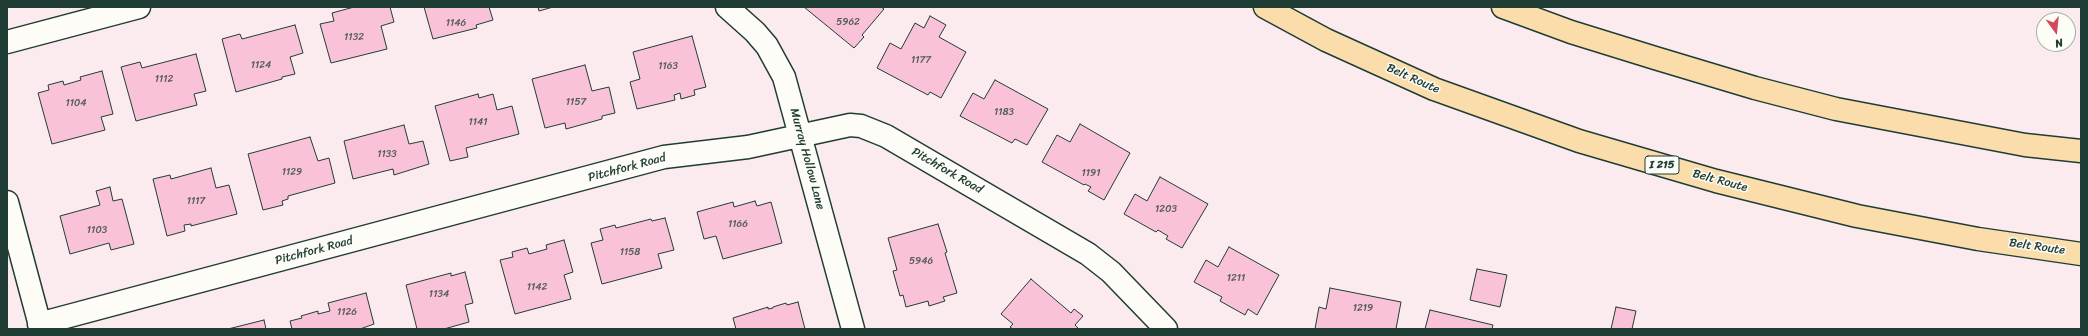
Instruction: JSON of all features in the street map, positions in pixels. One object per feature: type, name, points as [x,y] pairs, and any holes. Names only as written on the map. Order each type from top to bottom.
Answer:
[{"type":"highway","name":"Belt Route","points":[[1265,7],[1326,40],[1434,89],[1579,141],[1716,181],[1857,216],[1978,240],[2081,254]]},
{"type":"highway","points":[[1503,7],[1571,32],[1662,60],[1755,88],[1829,107],[2025,145],[2081,151]]},
{"type":"street","points":[[7,42],[139,7]]},
{"type":"street","name":"Murray Hollow Lane","points":[[727,7],[756,32],[776,61],[784,77],[853,329]]},
{"type":"street","name":"Pitchfork Road","points":[[40,327],[664,157],[748,147],[850,125],[861,126],[886,136],[1088,254],[1111,272],[1166,329]]},
{"type":"street","points":[[7,202],[40,327]]},
{"type":"building","points":[[354,7],[390,7],[394,22],[381,26],[387,49],[331,63],[320,24],[334,21],[332,13]]},
{"type":"building","points":[[424,7],[489,7],[493,20],[476,25],[477,28],[433,39]]},
{"type":"building","points":[[538,7],[553,7],[539,11]]},
{"type":"building","points":[[804,7],[881,7],[884,9],[862,35],[864,37],[854,48]]},
{"type":"building","points":[[930,16],[946,25],[939,37],[966,52],[941,98],[930,92],[928,95],[877,68],[890,43],[901,49],[915,23],[924,28]]},
{"type":"building","points":[[295,25],[303,53],[290,57],[295,74],[236,92],[222,39],[240,34],[242,39]]},
{"type":"building","points":[[692,36],[706,87],[694,90],[695,95],[681,99],[680,93],[674,95],[675,100],[637,109],[630,82],[640,79],[633,52]]},
{"type":"building","points":[[196,54],[206,91],[194,94],[197,105],[136,121],[121,67],[140,62],[142,68]]},
{"type":"building","points":[[585,65],[592,91],[609,87],[615,113],[602,116],[602,119],[566,129],[565,123],[545,128],[532,79]]},
{"type":"building","points":[[102,71],[113,114],[101,117],[105,130],[52,144],[38,93],[49,90],[48,85],[63,81],[64,85],[81,80],[80,77]]},
{"type":"building","points":[[995,80],[1048,109],[1027,145],[1015,139],[1012,143],[960,116],[973,93],[984,99]]},
{"type":"building","points":[[478,94],[479,98],[493,94],[497,110],[512,106],[519,134],[466,148],[468,157],[450,161],[435,106]]},
{"type":"building","points":[[1080,124],[1130,153],[1104,200],[1088,191],[1091,187],[1085,184],[1084,185],[1042,162],[1057,135],[1070,142]]},
{"type":"building","points":[[404,125],[409,144],[423,141],[429,164],[394,175],[393,169],[353,179],[344,141]]},
{"type":"building","points":[[310,137],[318,161],[329,158],[335,183],[288,196],[288,199],[282,201],[283,205],[263,210],[248,154]]},
{"type":"building","points":[[211,168],[216,188],[229,185],[237,214],[191,226],[191,224],[184,225],[185,231],[167,236],[153,179],[170,175],[171,179]]},
{"type":"building","points":[[1160,177],[1208,204],[1182,248],[1166,239],[1168,236],[1158,230],[1156,232],[1124,214],[1135,194],[1147,201]]},
{"type":"building","points":[[110,187],[113,201],[122,199],[134,244],[111,250],[109,243],[70,254],[60,216],[100,205],[96,191]]},
{"type":"building","points":[[755,201],[757,206],[771,202],[782,243],[723,259],[716,236],[704,239],[697,212],[733,202],[734,207]]},
{"type":"building","points":[[665,218],[674,250],[658,254],[662,268],[602,284],[591,243],[603,240],[600,229],[615,225],[616,228],[651,219],[652,221]]},
{"type":"building","points":[[938,224],[947,252],[945,253],[957,293],[943,297],[945,301],[929,306],[928,301],[906,307],[903,295],[900,296],[893,271],[897,270],[888,238]]},
{"type":"building","points":[[564,240],[573,272],[564,275],[571,299],[515,314],[500,260],[513,257],[512,252],[527,248],[529,254],[547,249],[546,245]]},
{"type":"building","points":[[1229,247],[1279,275],[1257,315],[1248,309],[1245,315],[1220,301],[1222,297],[1194,282],[1206,260],[1218,267]]},
{"type":"building","points":[[1477,269],[1507,275],[1500,307],[1470,300]]},
{"type":"building","points":[[465,272],[473,303],[465,305],[469,322],[444,329],[417,329],[406,285],[451,273],[451,276]]},
{"type":"building","points":[[1031,279],[1071,313],[1074,309],[1083,316],[1075,325],[1079,329],[1013,329],[1010,327],[1013,324],[1001,314]]},
{"type":"building","points":[[1330,288],[1401,302],[1396,329],[1315,329],[1319,307],[1326,309]]},
{"type":"building","points":[[366,293],[374,324],[360,329],[292,329],[290,321],[302,318],[301,316],[318,311],[318,314],[330,311],[328,303]]},
{"type":"building","points":[[798,302],[805,329],[736,329],[733,318],[768,307],[768,309],[786,303],[787,305]]},
{"type":"building","points":[[1616,307],[1636,311],[1632,329],[1611,329]]},
{"type":"building","points":[[1430,310],[1493,325],[1492,329],[1425,329]]},
{"type":"building","points":[[264,320],[266,329],[228,329]]}]
